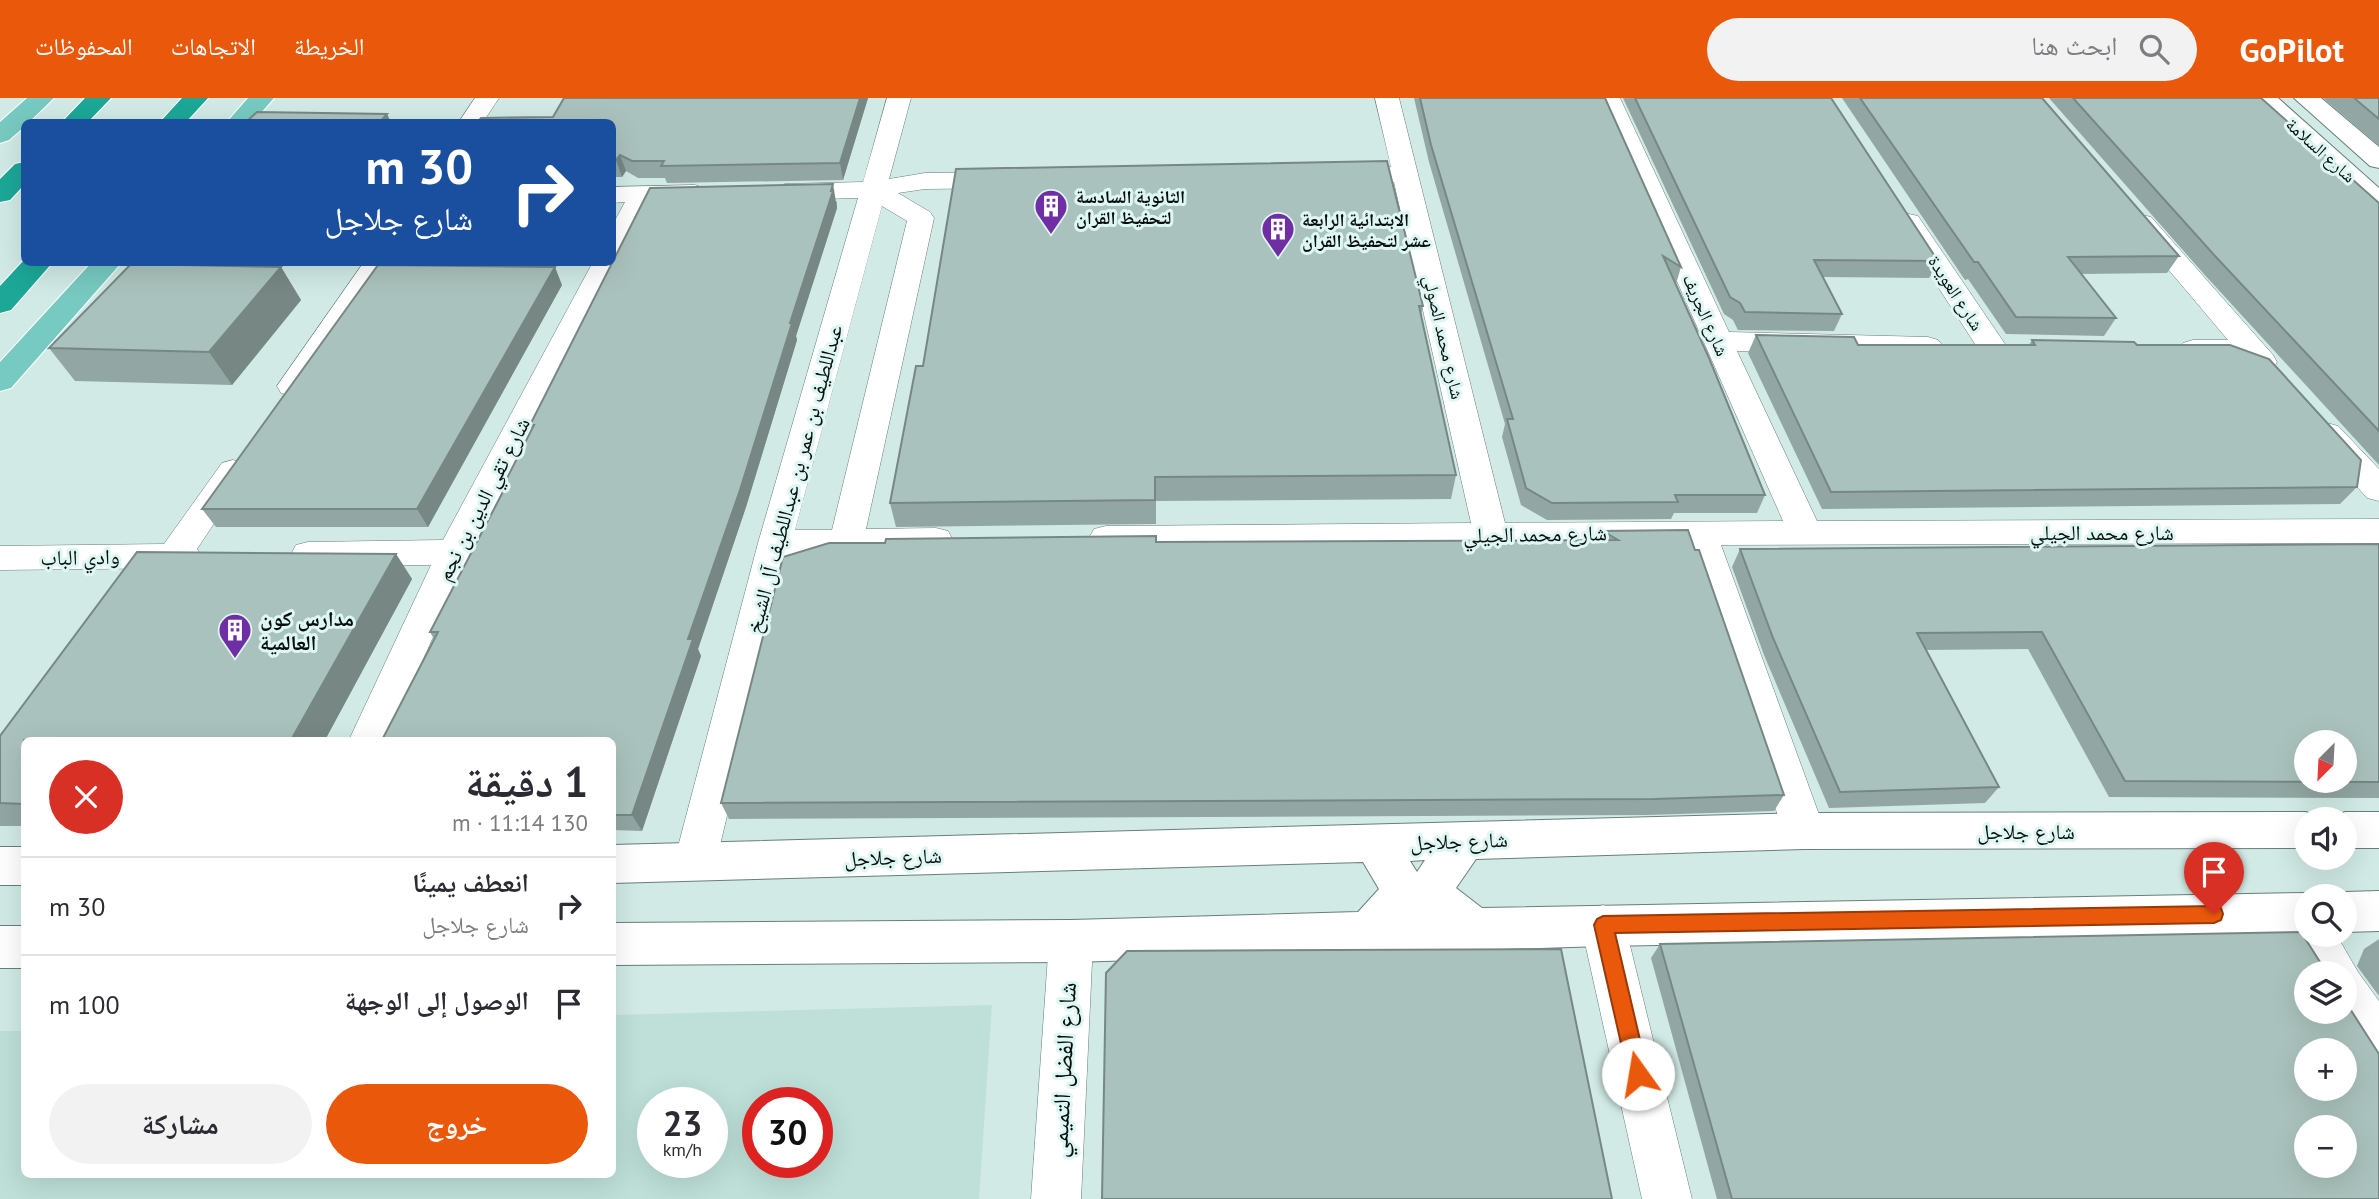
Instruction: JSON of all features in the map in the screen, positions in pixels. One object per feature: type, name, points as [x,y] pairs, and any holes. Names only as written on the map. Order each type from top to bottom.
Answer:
[{"type":"highway","points":[[77,119],[99,98]]},
{"type":"highway","points":[[175,119],[196,98]]},
{"type":"highway","points":[[0,194],[21,173]]},
{"type":"highway","points":[[0,304],[35,266]]},
{"type":"main road","points":[[0,135],[42,98]]},
{"type":"main road","points":[[242,119],[262,98]]},
{"type":"main road","points":[[0,381],[104,266]]},
{"type":"street","points":[[473,119],[487,98]]},
{"type":"street","name":"عبداللطيف بن عمر بن عبداللطيف آل الشيخ","points":[[695,862],[775,542],[899,98]]},
{"type":"street","name":"شارع محمد الصولي","points":[[1387,98],[1492,535]]},
{"type":"street","name":"شارع الجريف","points":[[1608,98],[1805,532]]},
{"type":"street","name":"شارع السلامة","points":[[2263,98],[2379,202]]},
{"type":"street","points":[[2306,98],[2379,160]]},
{"type":"street","points":[[1322,175],[1405,174]]},
{"type":"street","points":[[765,192],[873,190],[925,181],[1021,180]]},
{"type":"street","points":[[846,541],[921,218],[873,190]]},
{"type":"street","points":[[616,195],[724,193]]},
{"type":"street","points":[[616,245],[643,194]]},
{"type":"street","name":"شارع العويدة","points":[[1717,341],[1982,347],[1895,200]]},
{"type":"street","points":[[2124,203],[2278,380]]},
{"type":"street","points":[[276,410],[375,266]]},
{"type":"street","name":"شارع تقي الدين بن نجم","points":[[369,737],[454,552],[605,266]]},
{"type":"street","points":[[2169,349],[2251,350]]},
{"type":"street","points":[[2306,410],[2379,489]]},
{"type":"street","points":[[174,556],[253,443]]},
{"type":"street","name":"شارع محمد الجيلي","points":[[1079,539],[1805,532],[2379,531]]},
{"type":"street","points":[[1700,533],[1804,831]]},
{"type":"street","points":[[775,542],[969,540]]},
{"type":"street","points":[[272,555],[454,552]]},
{"type":"street","name":"وادي الباب","points":[[0,558],[216,556]]},
{"type":"street","name":"شارع جلاجل","points":[[616,864],[1804,831],[2294,830]]},
{"type":"street","points":[[2357,830],[2379,830]]},
{"type":"street","points":[[1464,840],[1428,893],[1474,929]]},
{"type":"street","points":[[1369,932],[1405,892],[1375,843]]},
{"type":"street","points":[[0,866],[21,866]]},
{"type":"street","points":[[2357,912],[2379,911]]},
{"type":"street","points":[[616,944],[1071,941],[1603,925],[2294,922]]},
{"type":"street","points":[[1603,925],[1667,1199]]},
{"type":"street","name":"شارع الفضل التميمي","points":[[1056,1199],[1071,941]]},
{"type":"street","points":[[0,947],[21,947]]},
{"type":"street","points":[[2357,1007],[2379,1041]]},
{"type":"shaded area","points":[[992,1005],[979,1199],[0,1199],[0,1031],[21,1031],[21,1178],[616,1178],[616,1015]]},
{"type":"building","points":[[564,98],[860,98],[840,163],[661,166],[664,161],[632,161],[620,155],[616,160],[616,119],[480,119],[553,117]]},
{"type":"building","points":[[1420,98],[1605,98],[1681,267],[1663,256],[1709,358],[1765,495],[1675,495],[1678,502],[1552,503],[1526,488],[1507,419],[1513,419],[1431,145]]},
{"type":"building","points":[[1635,98],[1831,98],[1938,261],[1814,260],[1842,314],[1745,312],[1740,303],[1730,297]]},
{"type":"building","points":[[1860,98],[2042,98],[2179,256],[2068,257],[2116,318],[2016,317],[1978,262],[1974,262]]},
{"type":"building","points":[[2073,98],[2261,98],[2379,203],[2379,431],[2215,256]]},
{"type":"building","points":[[2354,98],[2379,98],[2379,119]]},
{"type":"building","points":[[257,112],[387,114],[383,119],[249,119]]},
{"type":"building","points":[[1387,161],[1423,306],[1419,306],[1456,475],[1155,477],[1155,500],[890,503],[916,366],[923,366],[956,169]]},
{"type":"building","points":[[833,184],[740,490],[688,639],[693,639],[632,815],[616,815],[616,737],[384,737],[438,632],[430,632],[506,486],[503,486],[534,425],[530,425],[611,266],[616,266],[616,255],[650,188]]},
{"type":"building","points":[[129,266],[281,267],[209,352],[49,348]]},
{"type":"building","points":[[377,266],[555,267],[417,509],[202,509]]},
{"type":"building","points":[[1756,335],[1854,337],[1858,345],[2035,345],[2032,340],[2134,342],[2137,345],[2230,345],[2269,359],[2361,460],[2357,487],[1831,492]]},
{"type":"building","points":[[1688,530],[1695,550],[1699,550],[1784,795],[1655,799],[721,803],[783,557],[829,543],[885,543],[886,539],[1156,536],[1156,542],[1618,540],[1603,531]]},
{"type":"building","points":[[2379,544],[2379,782],[2357,782],[2357,730],[2294,730],[2294,782],[2125,781],[2042,632],[1917,633],[1999,787],[1840,792],[1773,638],[1740,549]]},
{"type":"building","name":"مدارس كون العالمية","points":[[137,552],[396,554],[293,737],[21,737],[21,804],[0,803],[0,736]]},
{"type":"building","points":[[2294,932],[2294,947],[2311,947],[2319,961],[2294,961],[2294,1024],[2357,1024],[2357,1020],[2379,1054],[2379,1199],[1732,1199],[1660,944]]},
{"type":"building","points":[[1561,949],[1612,1199],[1102,1199],[1106,973],[1127,951]]},
{"type":"place","name":"الثانوية السادسة لتحفيظ القران","points":[[1051,236]]},
{"type":"place","name":"الابتدائية الرابعة عشر لتحفيظ القران","points":[[1278,259]]},
{"type":"place","name":"مدارس كون العالمية","points":[[235,660]]},
{"type":"route","points":[[1638,1074],[1603,925],[2214,914]]}]
